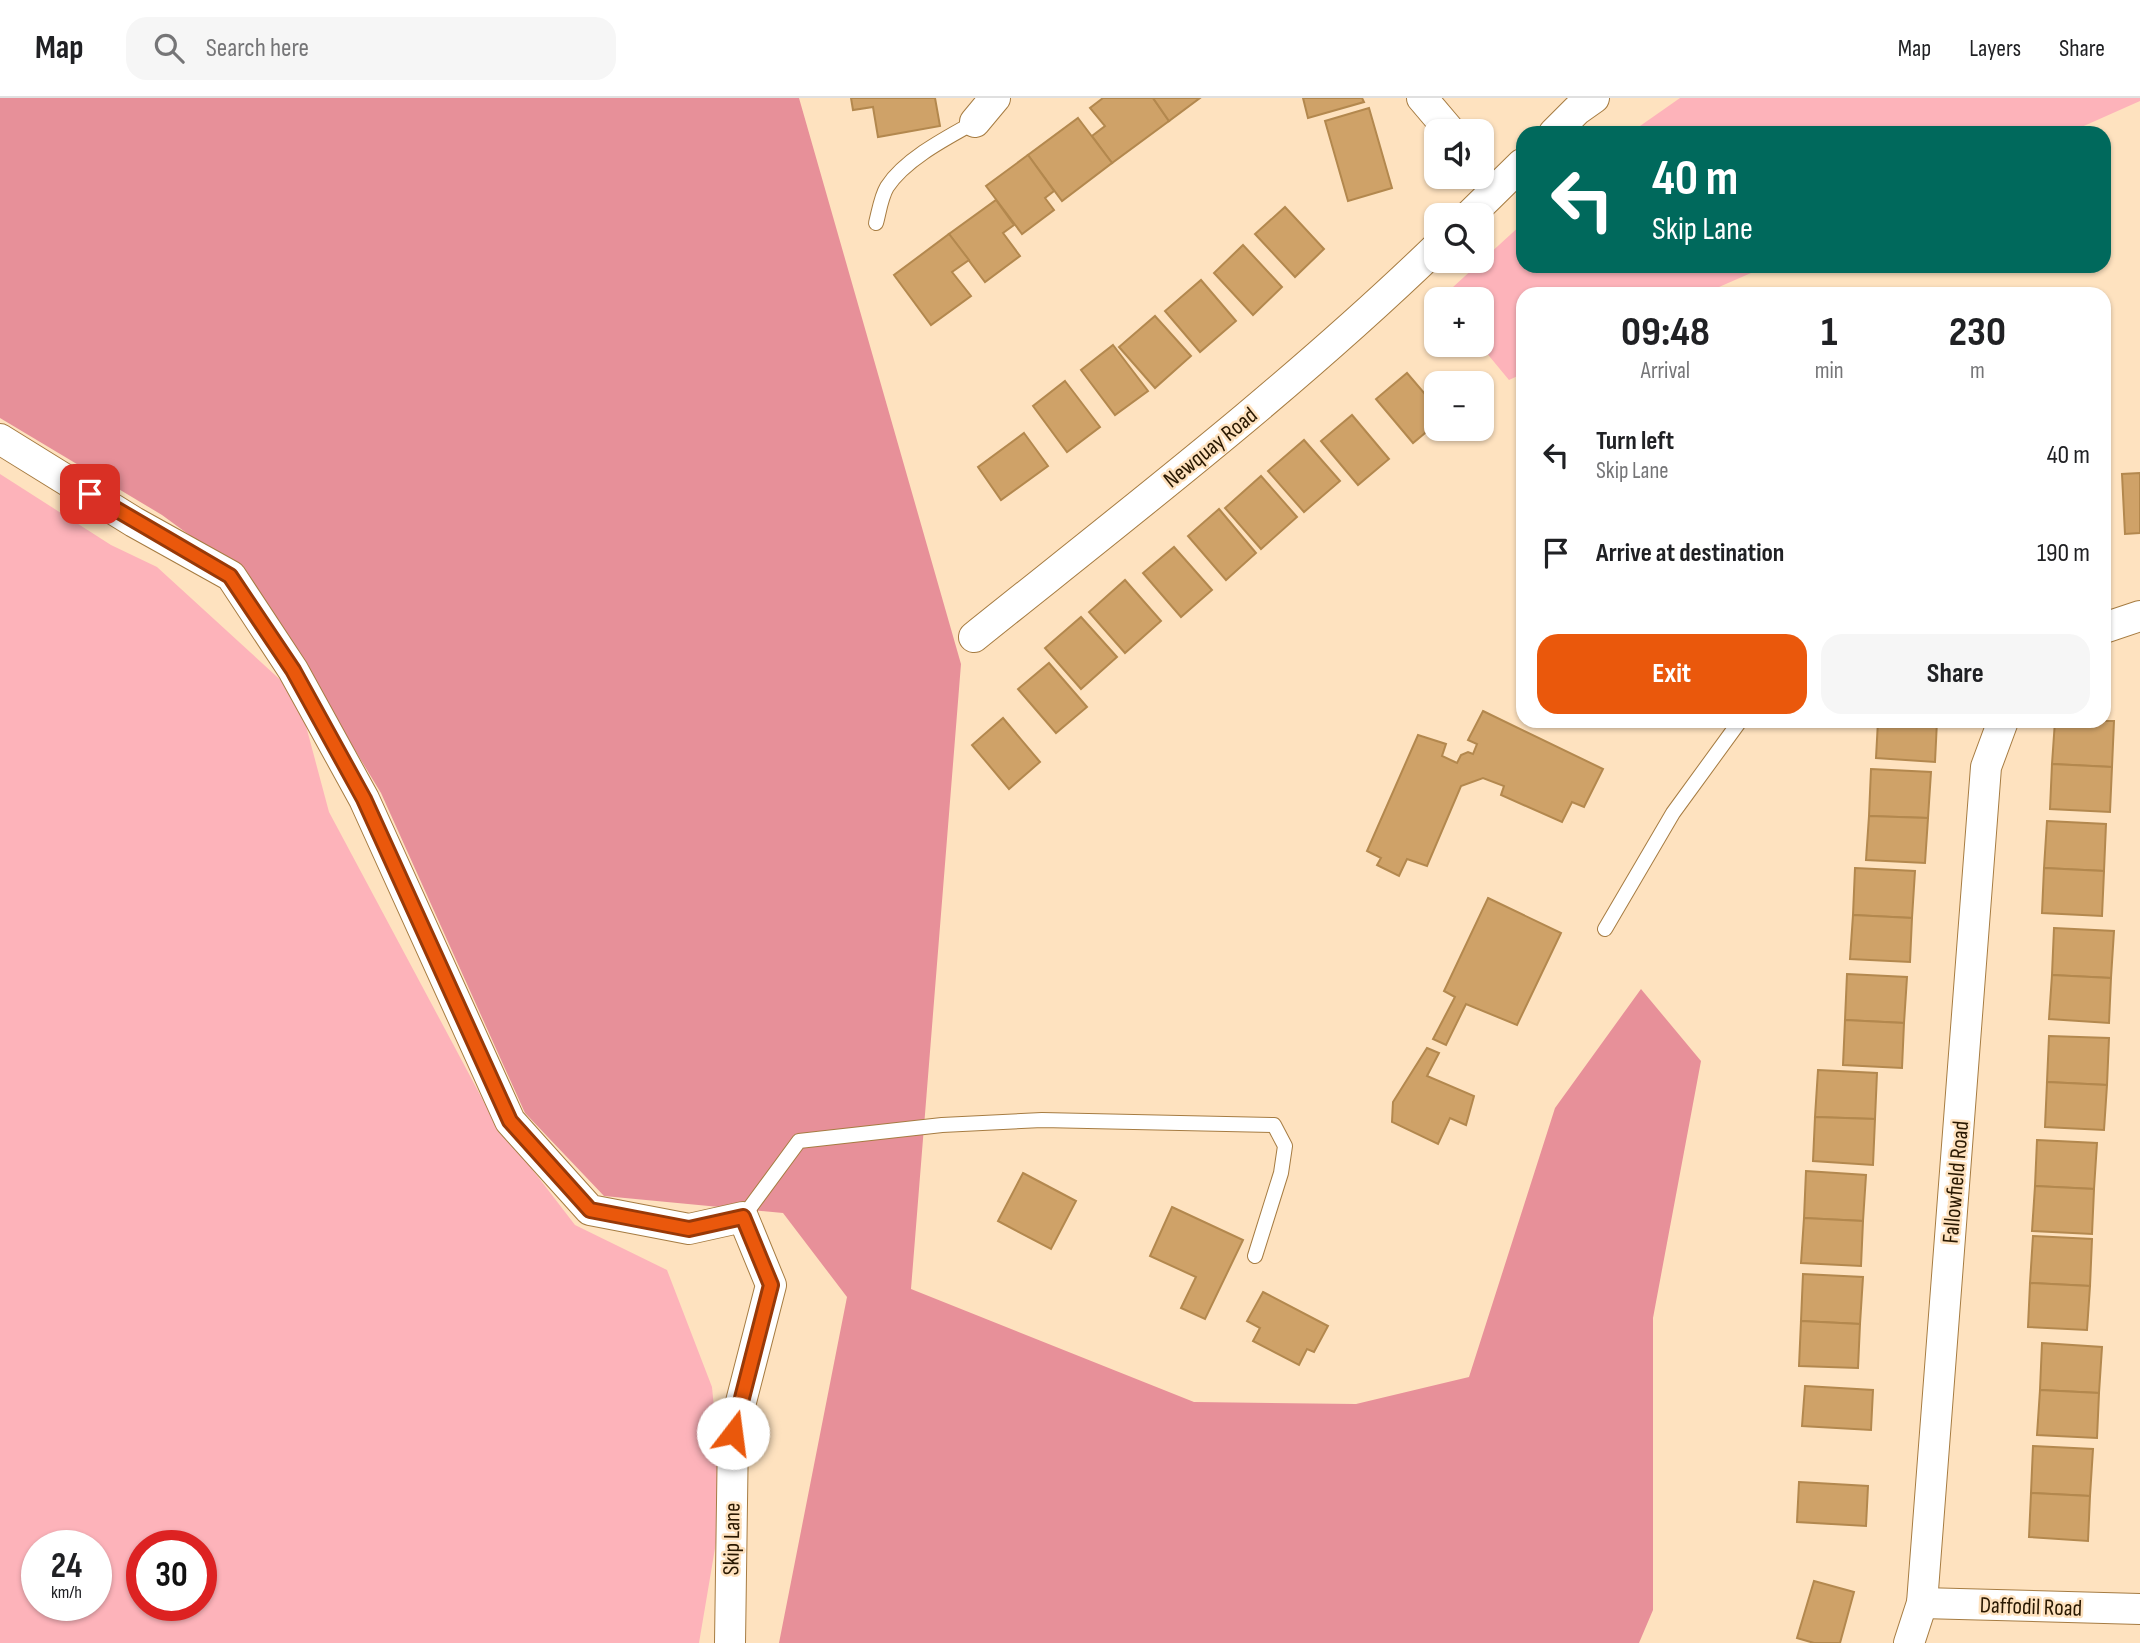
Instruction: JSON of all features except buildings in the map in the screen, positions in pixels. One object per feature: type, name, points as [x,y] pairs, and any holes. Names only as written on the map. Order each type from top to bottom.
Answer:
[{"type":"street","points":[[975,122],[995,98]]},
{"type":"street","points":[[1422,98],[1440,119]]},
{"type":"street","points":[[1561,126],[1594,98]]},
{"type":"street","points":[[1494,176],[1516,167]]},
{"type":"street","name":"Newquay Road","points":[[974,637],[1289,383],[1424,260]]},
{"type":"street","points":[[0,439],[134,522],[230,576],[293,670],[364,799],[510,1121],[590,1210],[689,1229],[743,1217]]},
{"type":"street","points":[[2111,626],[2140,617]]},
{"type":"street","name":"Fallowfield Road","points":[[1909,1643],[1922,1603],[1986,767],[2000,728]]},
{"type":"street","name":"Skip Lane","points":[[730,1643],[733,1433],[771,1285],[743,1217]]},
{"type":"street","name":"Daffodil Road","points":[[1922,1603],[2140,1609]]},
{"type":"lane","points":[[876,223],[886,189],[895,177],[948,137],[975,122]]},
{"type":"lane","points":[[1605,929],[1673,813],[1735,728]]},
{"type":"lane","points":[[743,1217],[799,1141],[942,1125],[1042,1120],[1274,1125],[1284,1146],[1281,1173],[1255,1256]]},
{"type":"shaded area","points":[[0,98],[799,98],[961,664],[911,1289],[1194,1402],[1356,1404],[1469,1377],[1555,1108],[1641,989],[1701,1061],[1653,1318],[1653,1610],[1639,1643],[779,1643],[847,1297],[783,1213],[604,1196],[525,1113],[381,793],[252,581],[162,515],[0,418]]},
{"type":"shaded area","points":[[1680,98],[2140,98],[2140,101],[2084,126],[1640,126]]},
{"type":"shaded area","points":[[1516,229],[1516,273],[1751,273],[1719,287],[1516,287],[1516,377],[1509,380],[1490,357],[1494,357],[1494,287],[1453,287],[1468,273],[1494,273],[1494,250]]},
{"type":"shaded area","points":[[0,474],[111,545],[157,567],[298,696],[329,812],[492,1117],[575,1225],[667,1270],[712,1387],[723,1501],[699,1643],[0,1643]]},
{"type":"route","points":[[90,494],[230,576],[293,670],[364,799],[510,1121],[590,1210],[689,1229],[743,1217],[771,1285],[733,1433]]}]
